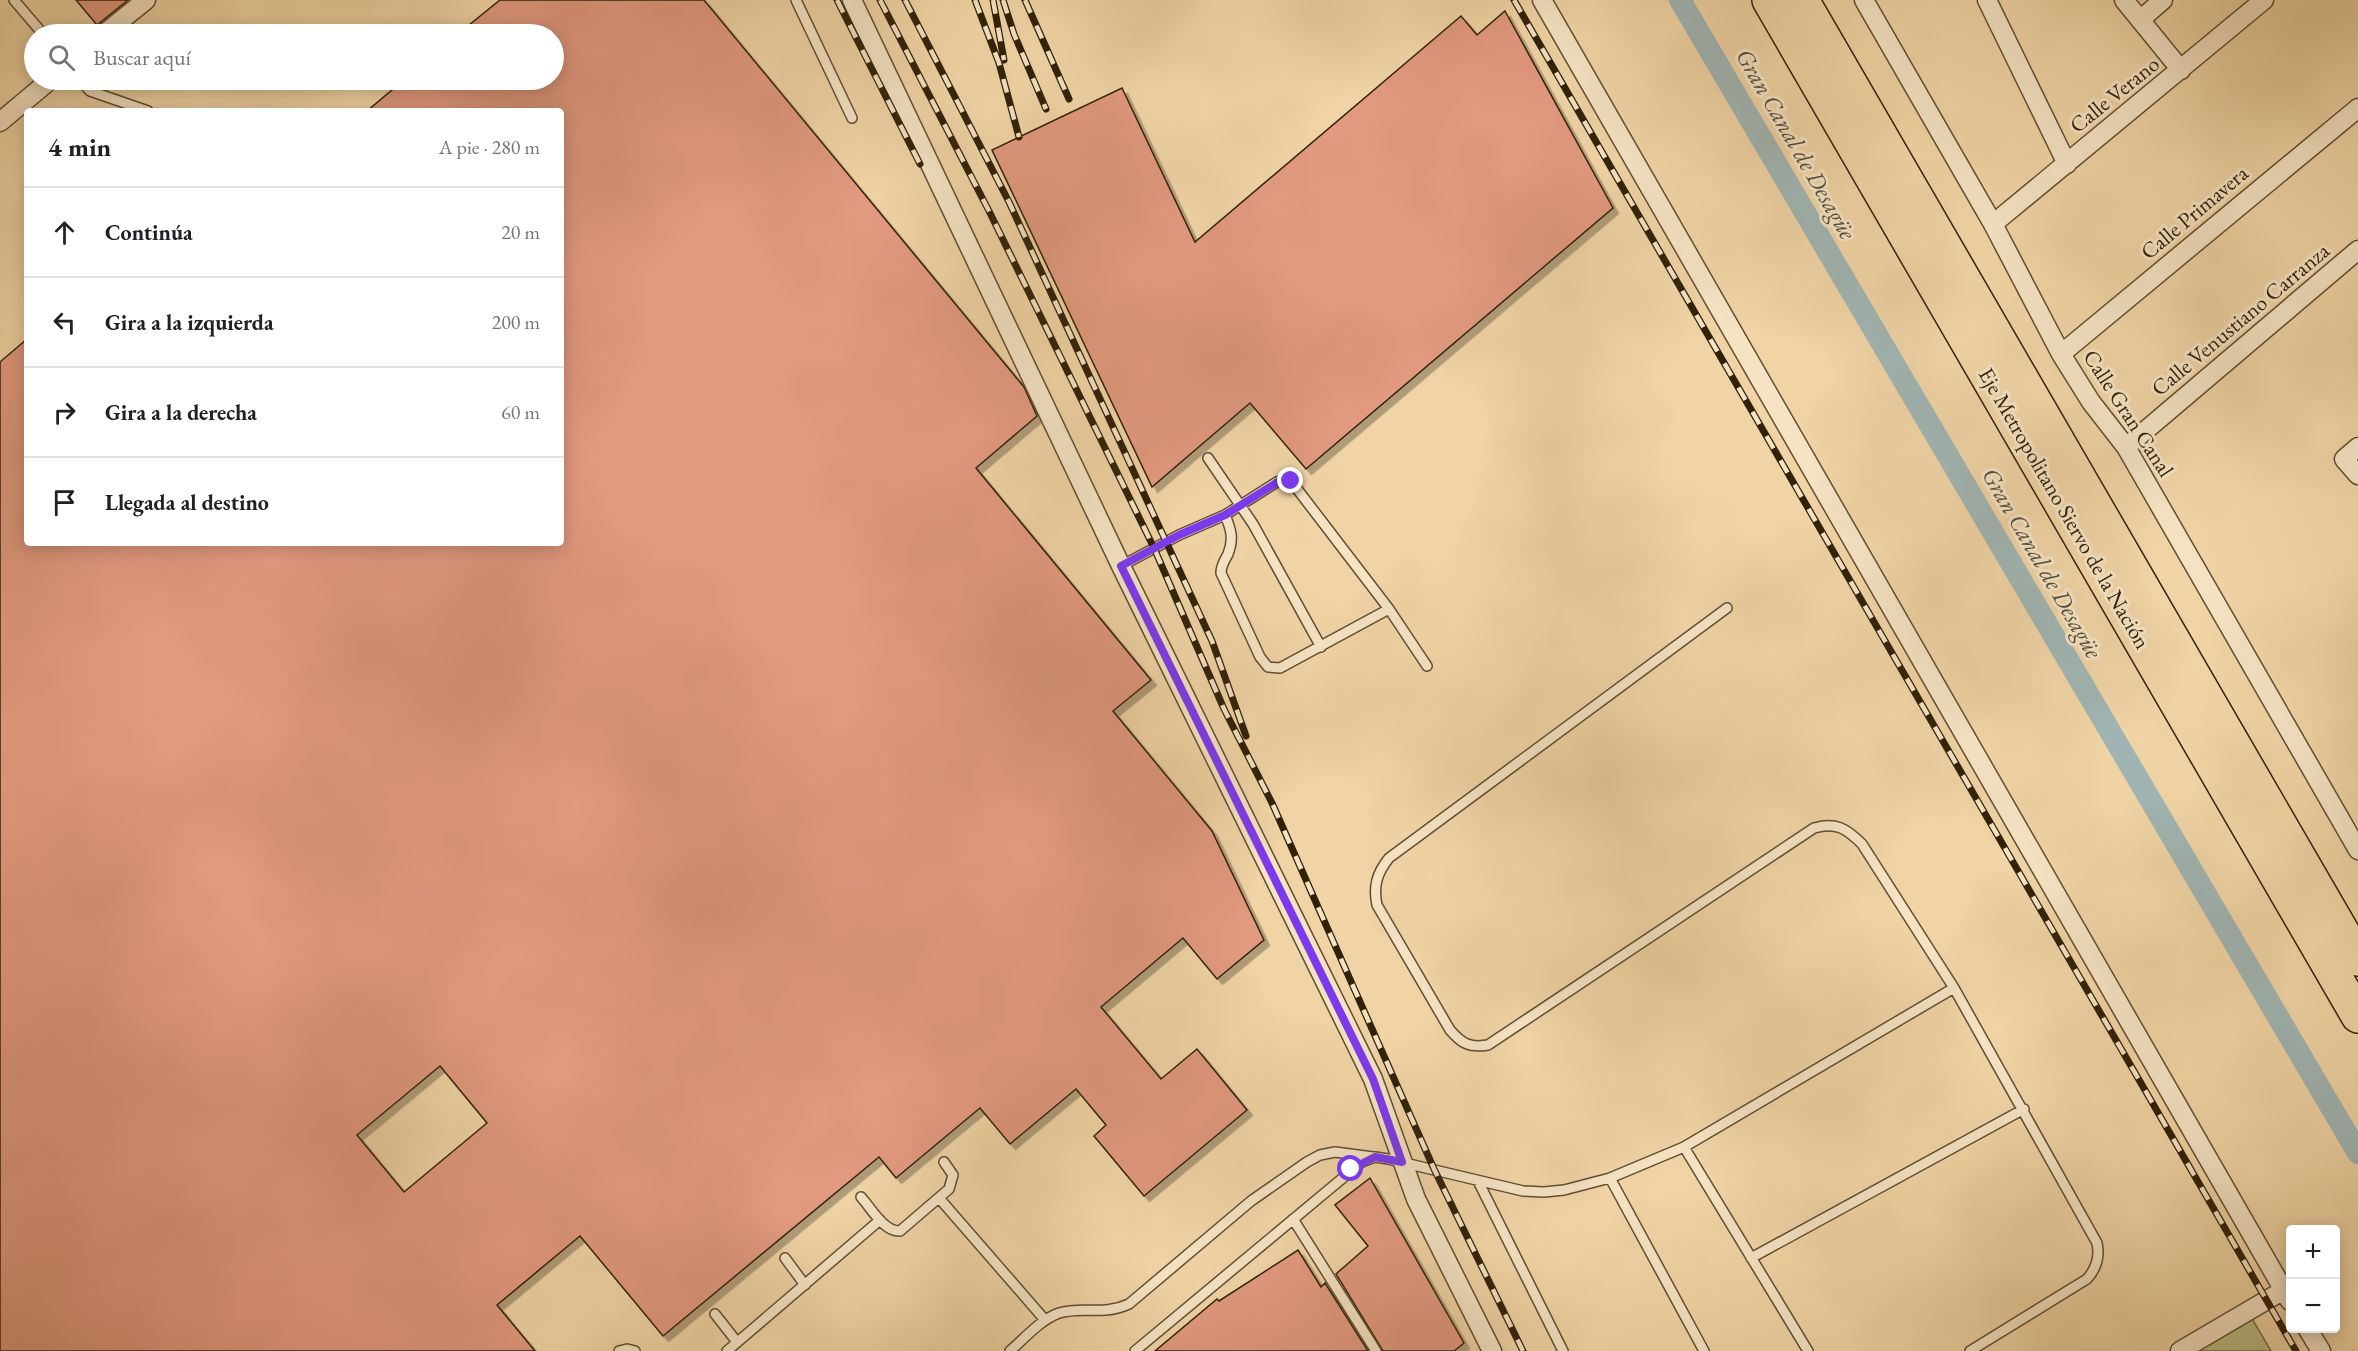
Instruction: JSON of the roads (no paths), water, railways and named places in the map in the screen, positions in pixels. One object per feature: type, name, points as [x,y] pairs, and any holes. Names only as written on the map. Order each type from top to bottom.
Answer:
[{"type":"highway","name":"Eje Metropolitano Siervo de la Nación","points":[[1769,0],[2358,1016]]},
{"type":"highway","name":"Eje Metropolitano Siervo de la Nación","points":[[1802,0],[2358,960]]},
{"type":"street","points":[[116,24],[146,0]]},
{"type":"street","points":[[852,0],[1121,566],[1373,1079],[1416,1199],[1486,1348]]},
{"type":"street","points":[[1542,0],[2286,1294]]},
{"type":"street","name":"Calle Gran Canal","points":[[1864,0],[1993,224],[2061,354],[2091,402],[2126,447],[2358,850]]},
{"type":"street","points":[[1987,0],[2067,164]]},
{"type":"street","points":[[2124,0],[2181,70]]},
{"type":"street","points":[[2140,20],[2163,0]]},
{"type":"street","name":"Calle Verano","points":[[1993,224],[2264,0]]},
{"type":"street","points":[[0,122],[38,90]]},
{"type":"street","name":"Calle Primavera","points":[[2061,354],[2358,108]]},
{"type":"street","name":"Calle Venustiano Carranza","points":[[2126,447],[2358,250]]},
{"type":"street","points":[[2358,447],[2344,459],[2358,475]]},
{"type":"street","points":[[2180,1351],[2286,1297]]},
{"type":"street","points":[[2310,1333],[2321,1351]]},
{"type":"lane","points":[[14,0],[34,24]]},
{"type":"lane","points":[[796,0],[852,118]]},
{"type":"lane","points":[[89,90],[139,108]]},
{"type":"lane","points":[[1208,458],[1242,506],[1321,647]]},
{"type":"lane","points":[[1121,566],[1179,535],[1242,506],[1281,480],[1294,483],[1389,609],[1426,666]]},
{"type":"lane","points":[[1225,515],[1232,532],[1232,540],[1222,564],[1221,573],[1264,663],[1273,668],[1280,668],[1389,609]]},
{"type":"lane","points":[[1727,608],[1389,858],[1380,869],[1374,892],[1377,905],[1450,1030],[1466,1045],[1475,1047],[1488,1045],[1814,828],[1827,824],[1839,827],[1862,844],[1954,988],[2024,1109],[2097,1243],[2098,1262],[2094,1272],[2087,1279],[1970,1351]]},
{"type":"lane","points":[[1010,1351],[1045,1320],[1060,1313],[1104,1312],[1129,1304],[1251,1202],[1313,1158],[1335,1152],[1375,1157],[1523,1191],[1564,1190],[1610,1178],[1684,1147],[1954,988]]},
{"type":"lane","points":[[1751,1258],[2024,1109]]},
{"type":"lane","points":[[1684,1147],[1808,1351]]},
{"type":"lane","points":[[1136,1351],[1351,1169],[1375,1157]]},
{"type":"lane","points":[[861,1197],[891,1231],[900,1231],[949,1189],[954,1180],[944,1162]]},
{"type":"lane","points":[[1610,1178],[1704,1351]]},
{"type":"lane","points":[[1478,1181],[1563,1351]]},
{"type":"lane","points":[[939,1198],[1045,1320]]},
{"type":"lane","points":[[1293,1219],[1376,1351]]},
{"type":"lane","points":[[727,1351],[880,1220]]},
{"type":"lane","points":[[784,1258],[806,1285]]},
{"type":"lane","points":[[715,1314],[737,1342]]},
{"type":"lane","points":[[619,1351],[627,1349],[635,1351]]},
{"type":"waterway","name":"Gran Canal de Desagüe","points":[[1680,0],[2358,1153]]},
{"type":"railway","points":[[837,0],[920,164]]},
{"type":"railway","points":[[880,0],[989,211],[1154,548],[1224,709],[1272,803],[1434,1169],[1523,1351]]},
{"type":"railway","points":[[905,0],[1009,202],[1212,641],[1246,736]]},
{"type":"railway","points":[[975,0],[999,63],[1019,137]]},
{"type":"railway","points":[[993,0],[1004,60]]},
{"type":"railway","points":[[1003,0],[1014,34],[1046,109]]},
{"type":"railway","points":[[1025,0],[1069,99]]},
{"type":"railway","points":[[1514,0],[2296,1351]]}]
